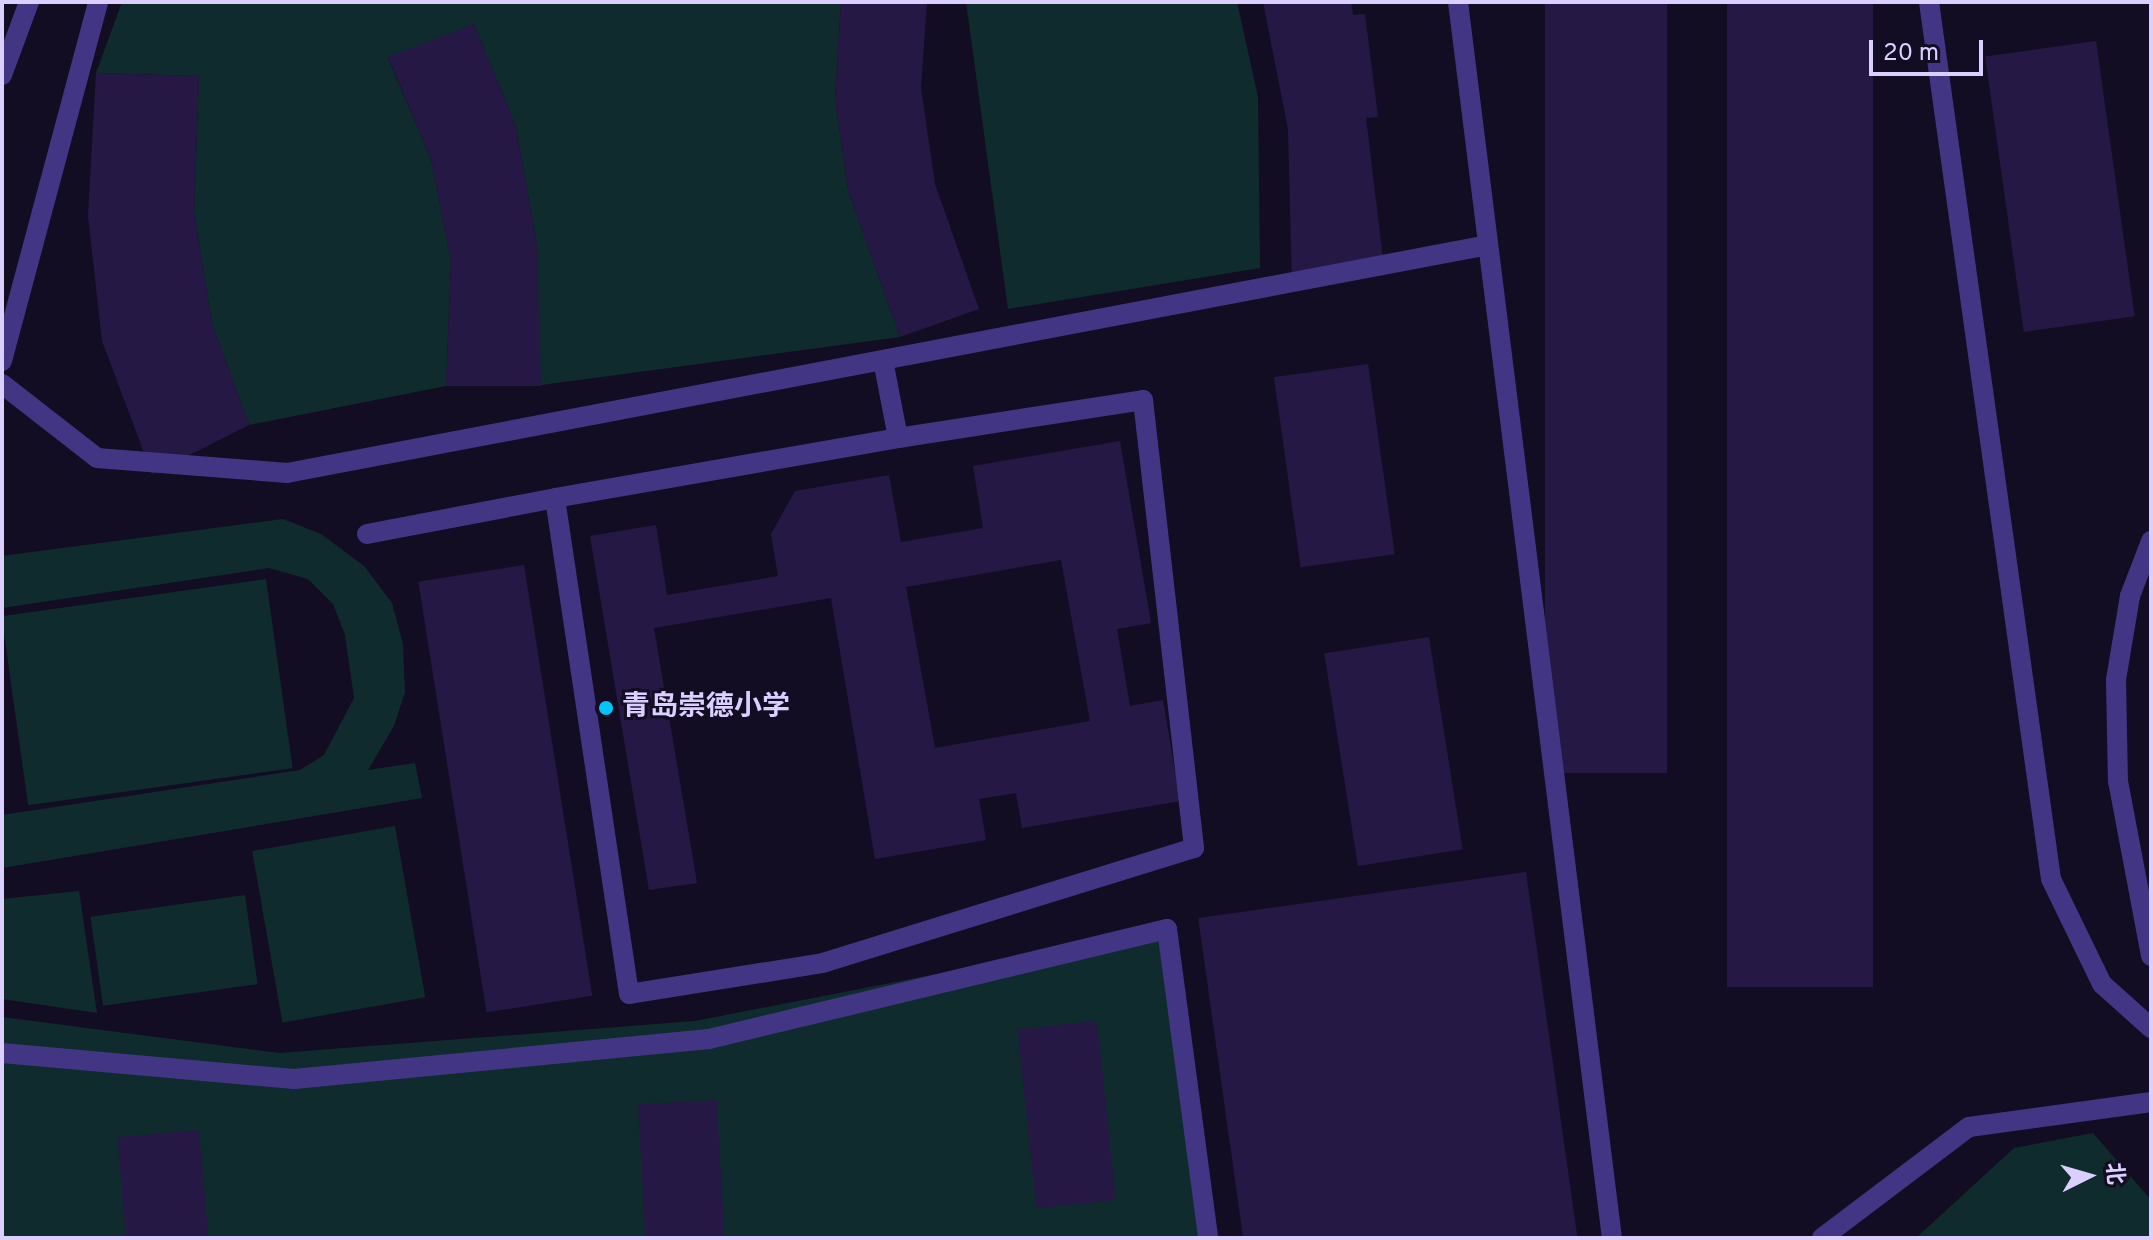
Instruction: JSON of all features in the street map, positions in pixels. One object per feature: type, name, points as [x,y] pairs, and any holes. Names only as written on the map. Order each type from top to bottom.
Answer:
[{"type":"street","points":[[2,75],[29,2]]},
{"type":"street","points":[[2,361],[98,2]]},
{"type":"street","points":[[1458,2],[1612,1238]]},
{"type":"street","points":[[1929,2],[2051,879],[2102,984],[2151,1028]]},
{"type":"street","points":[[2,384],[97,458],[287,473],[1488,245]]},
{"type":"street","points":[[883,360],[898,438]]},
{"type":"street","points":[[367,534],[555,498],[898,438],[1143,400],[1194,848],[823,963],[629,994],[555,498]]},
{"type":"street","points":[[2151,541],[2130,596],[2116,680],[2118,781],[2151,956]]},
{"type":"street","points":[[2,1053],[294,1079],[709,1039],[1167,929],[1208,1238]]},
{"type":"street","points":[[1822,1238],[1969,1127],[2151,1102]]},
{"type":"green space","points":[[122,2],[841,2],[835,98],[848,190],[900,337],[534,386],[537,246],[516,127],[474,24],[388,58],[431,159],[451,261],[446,386],[249,425],[212,324],[194,212],[199,76],[96,73]]},
{"type":"green space","points":[[966,2],[1237,2],[1258,97],[1260,268],[1008,309]]},
{"type":"green space","points":[[283,519],[321,534],[364,566],[392,603],[403,644],[405,692],[394,726],[368,770],[415,763],[422,798],[2,868],[2,815],[300,770],[324,755],[354,698],[345,635],[333,604],[308,579],[269,568],[2,608],[2,556]]},
{"type":"green space","points":[[266,579],[293,768],[28,805],[2,616]]},
{"type":"green space","points":[[395,826],[425,997],[282,1023],[252,851]]},
{"type":"green space","points":[[79,891],[97,1013],[2,999],[2,899]]},
{"type":"green space","points":[[245,895],[258,984],[103,1006],[91,917]]},
{"type":"green space","points":[[1167,929],[1208,1238],[2,1238],[2,1017],[279,1053],[695,1021]]},
{"type":"green space","points":[[2093,1133],[2151,1200],[2151,1238],[1916,1238],[2014,1148]]},
{"type":"building","points":[[841,2],[927,2],[921,88],[935,184],[979,309],[900,337],[848,190],[835,98]]},
{"type":"building","points":[[1263,2],[1351,2],[1353,15],[1365,14],[1378,117],[1366,118],[1385,275],[1292,284],[1288,129]]},
{"type":"building","points":[[1545,2],[1667,2],[1667,773],[1545,773]]},
{"type":"building","points":[[1727,2],[1873,2],[1873,987],[1727,987]]},
{"type":"building","points":[[474,24],[516,127],[537,246],[541,386],[446,386],[451,261],[431,159],[388,57]]},
{"type":"building","points":[[2096,41],[2135,316],[2024,332],[1985,57]]},
{"type":"building","points":[[96,73],[199,76],[194,212],[212,324],[249,425],[152,474],[102,341],[88,216]]},
{"type":"building","points":[[1368,364],[1395,554],[1301,567],[1274,377]]},
{"type":"building","points":[[1120,441],[1151,623],[1117,629],[1130,706],[1163,700],[1180,801],[1022,828],[1016,793],[979,799],[986,840],[875,859],[831,598],[654,628],[697,883],[649,890],[590,536],[656,525],[667,595],[778,576],[771,534],[795,491],[889,475],[901,542],[983,528],[973,466]],"holes":[[[1061,560],[1090,721],[935,748],[906,587]]]},
{"type":"building","points":[[524,565],[592,996],[487,1012],[418,582]]},
{"type":"building","points":[[1429,637],[1463,849],[1358,866],[1324,654]]},
{"type":"building","points":[[1526,872],[1577,1238],[1243,1238],[1198,918]]},
{"type":"building","points":[[1097,1021],[1116,1200],[1036,1208],[1017,1029]]},
{"type":"building","points":[[717,1100],[724,1238],[645,1238],[638,1104]]},
{"type":"building","points":[[199,1130],[208,1238],[126,1238],[117,1137]]},
{"type":"place","name":"青岛崇德小学","points":[[606,708]]}]
